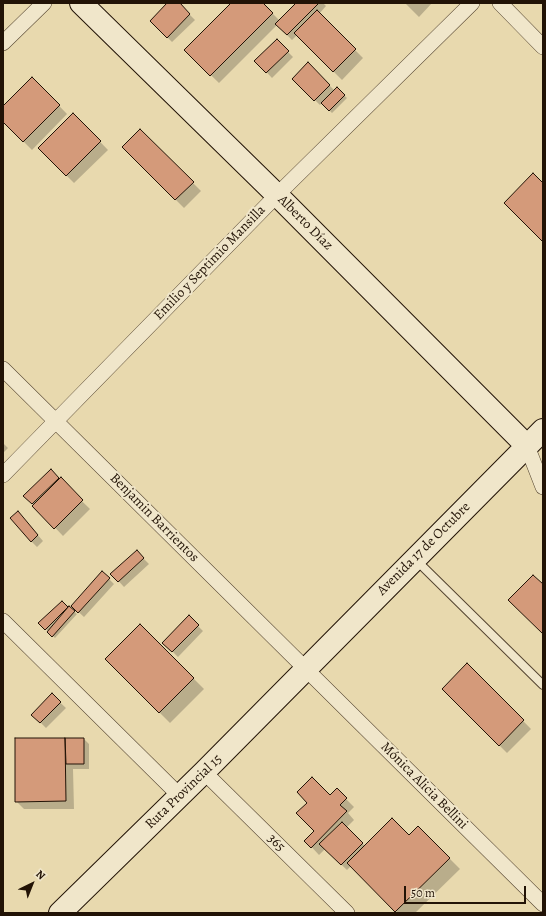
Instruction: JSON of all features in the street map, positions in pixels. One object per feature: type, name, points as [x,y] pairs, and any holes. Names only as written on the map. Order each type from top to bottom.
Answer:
[{"type":"main road","name":"Alberto Díaz","points":[[81,3],[535,451]]},
{"type":"main road","name":"Avenida 17 de Octubre","points":[[306,668],[415,559],[535,451],[543,430]]},
{"type":"main road","name":"Ruta Provincial 15","points":[[60,913],[180,796],[306,668]]},
{"type":"street","points":[[3,43],[44,3]]},
{"type":"street","name":"Emilio y Septimio Mansilla","points":[[3,475],[277,195],[472,3]]},
{"type":"street","points":[[500,3],[543,47]]},
{"type":"street","name":"Benjamin Barrientos","points":[[3,369],[306,668]]},
{"type":"street","points":[[535,451],[543,487]]},
{"type":"street","points":[[3,621],[180,796]]},
{"type":"street","name":"Mónica Alicia Bellini","points":[[306,668],[543,904]]},
{"type":"street","name":"365","points":[[204,772],[347,913]]},
{"type":"lane","points":[[415,559],[543,685]]},
{"type":"building","points":[[167,3],[180,3],[190,14],[167,38],[150,21]]},
{"type":"building","points":[[231,3],[263,3],[273,13],[210,76],[184,50]]},
{"type":"building","points":[[296,3],[319,3],[287,35],[275,24]]},
{"type":"building","points":[[317,10],[356,49],[333,72],[294,33]]},
{"type":"building","points":[[277,39],[289,51],[266,73],[254,61]]},
{"type":"building","points":[[308,62],[330,85],[314,101],[292,79]]},
{"type":"building","points":[[32,77],[60,105],[23,142],[3,122],[3,106]]},
{"type":"building","points":[[337,87],[345,95],[329,111],[321,103]]},
{"type":"building","points":[[73,113],[101,141],[66,176],[38,148]]},
{"type":"building","points":[[140,129],[194,182],[175,200],[122,147]]},
{"type":"building","points":[[533,173],[543,183],[543,242],[504,203]]},
{"type":"building","points":[[51,469],[59,478],[32,504],[23,496]]},
{"type":"building","points":[[61,477],[83,500],[54,529],[32,506]]},
{"type":"building","points":[[18,511],[38,535],[31,542],[10,518]]},
{"type":"building","points":[[137,550],[144,558],[118,582],[110,574]]},
{"type":"building","points":[[102,571],[110,578],[78,613],[71,606]]},
{"type":"building","points":[[533,575],[543,584],[543,634],[508,600]]},
{"type":"building","points":[[62,601],[68,607],[45,630],[38,623]]},
{"type":"building","points":[[69,606],[75,611],[52,637],[47,632]]},
{"type":"building","points":[[189,615],[199,625],[172,652],[162,643]]},
{"type":"building","points":[[140,624],[194,678],[159,713],[105,659]]},
{"type":"building","points":[[467,663],[524,720],[499,746],[442,689]]},
{"type":"building","points":[[52,693],[61,702],[40,723],[31,715]]},
{"type":"building","points":[[15,738],[65,738],[66,801],[15,802]]},
{"type":"building","points":[[65,738],[84,738],[84,764],[66,764]]},
{"type":"building","points":[[312,777],[330,795],[337,788],[347,798],[340,805],[347,811],[311,848],[304,841],[314,831],[296,813],[307,803],[297,792]]},
{"type":"building","points":[[392,818],[409,835],[418,826],[450,858],[395,912],[347,863]]},
{"type":"building","points":[[342,822],[363,843],[341,865],[319,844]]}]
